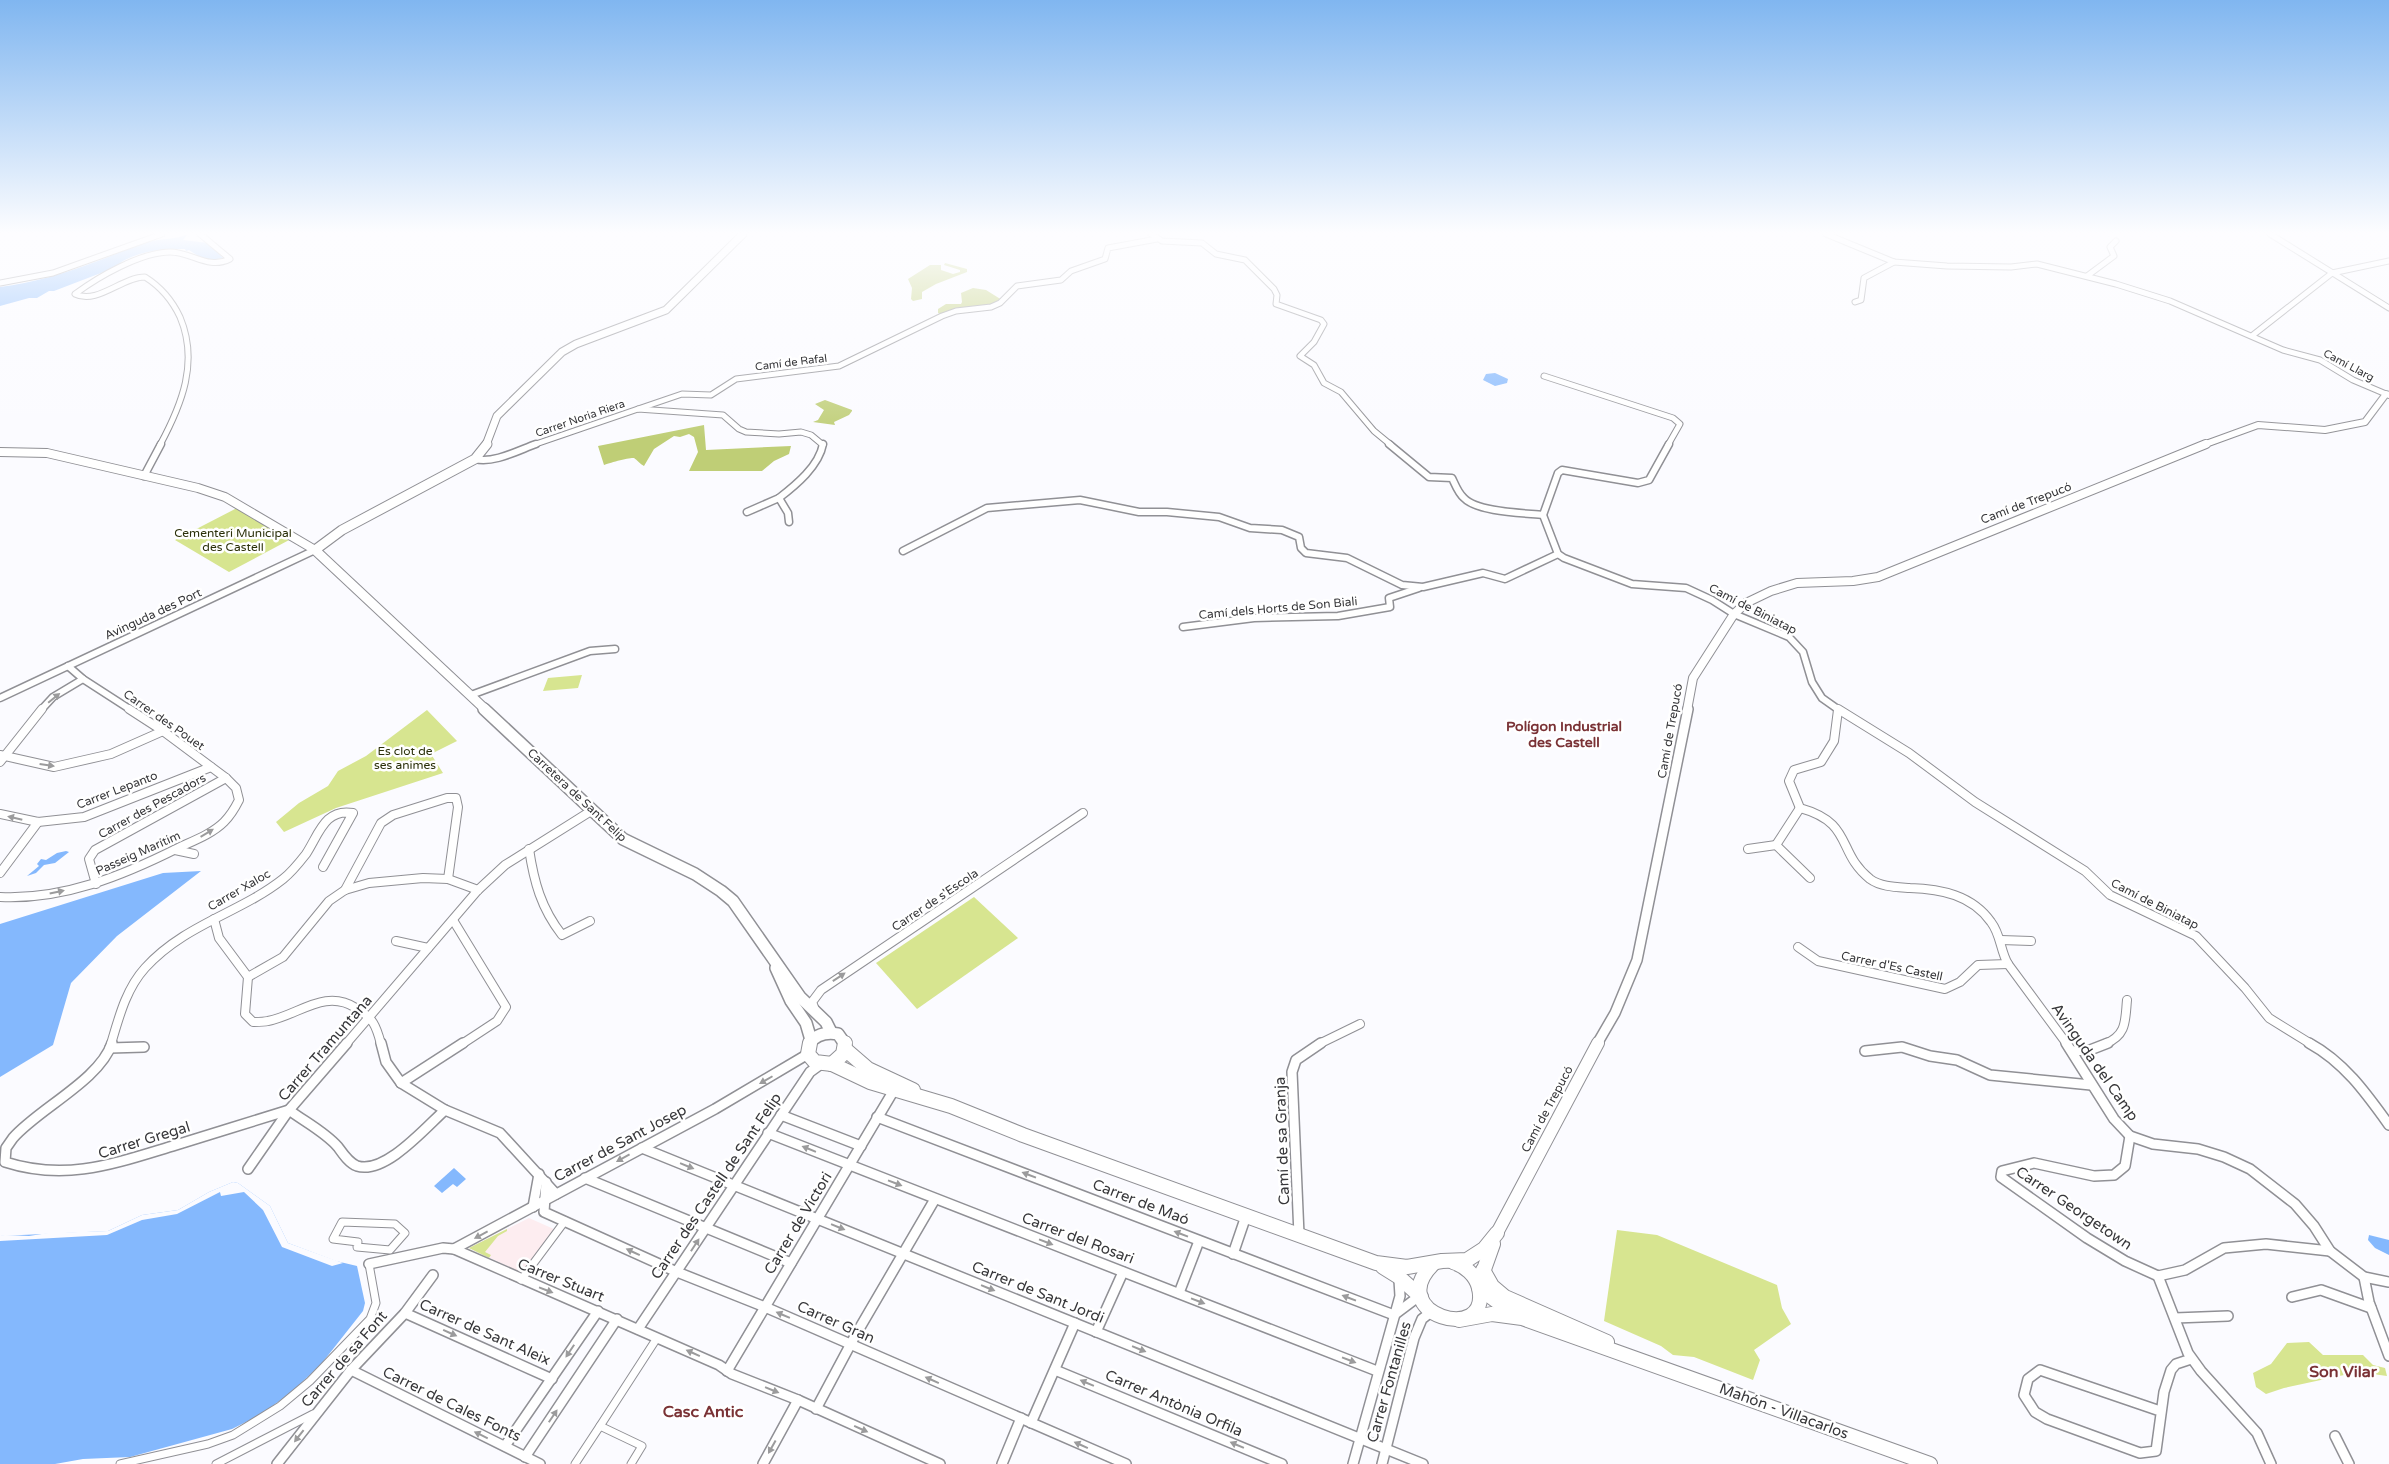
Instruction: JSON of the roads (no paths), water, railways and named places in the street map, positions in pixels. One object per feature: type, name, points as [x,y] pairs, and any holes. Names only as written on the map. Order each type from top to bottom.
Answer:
[{"type":"main road","points":[[315,550],[342,530],[475,459],[488,444],[497,416],[562,352],[576,344],[666,310],[674,302]]},
{"type":"main road","name":"Carretera de Sant Felip","points":[[315,550],[623,840],[721,889],[733,901],[767,951],[788,977],[800,997],[826,1022],[831,1032]]},
{"type":"main road","points":[[767,951],[791,1001],[806,1023],[811,1040],[808,1054],[811,1059],[870,1082],[950,1106]]},
{"type":"main road","points":[[811,1040],[819,1034],[831,1032],[841,1036],[846,1050],[852,1058],[876,1073],[950,1106],[1023,1135],[1378,1264],[1399,1277],[1420,1294],[1431,1312],[1444,1319],[1459,1320],[1469,1316],[1476,1308],[1480,1296],[1479,1287],[1483,1270],[1497,1233]]},
{"type":"main road","points":[[827,1064],[842,1059],[846,1050]]},
{"type":"main road","points":[[1378,1264],[1407,1267],[1473,1258],[1492,1242],[1497,1233]]},
{"type":"main road","points":[[1452,1262],[1469,1271],[1479,1287]]},
{"type":"main road","points":[[1420,1294],[1422,1275],[1434,1264]]},
{"type":"main road","name":"Mahón - Villacarlos","points":[[1483,1270],[1492,1286],[1505,1297],[1590,1333],[1637,1358]]},
{"type":"main road","name":"Mahón - Villacarlos","points":[[1479,1287],[1498,1302],[1546,1325],[1930,1464]]},
{"type":"main road","name":"Mahón - Villacarlos","points":[[1459,1320],[1500,1314],[1546,1325]]},
{"type":"street","points":[[144,476],[184,400],[190,369],[186,329],[172,302]]},
{"type":"street","name":"Camí de Rafal","points":[[638,409],[682,394],[711,395],[736,379],[839,366],[942,316],[956,311],[991,307],[1001,302]]},
{"type":"street","points":[[1276,302],[1276,304],[1321,320],[1324,324],[1314,342],[1300,356],[1302,360],[1314,365],[1324,383],[1341,392],[1374,431],[1429,477],[1452,478],[1468,502],[1487,507],[1543,515]]},
{"type":"street","name":"Camí Llarg","points":[[2175,302],[2283,350],[2320,360],[2353,380],[2388,394]]},
{"type":"street","points":[[2252,336],[2295,302]]},
{"type":"street","points":[[903,552],[935,533],[987,508],[1080,500],[1138,512],[1167,512],[1219,518],[1250,528],[1282,530],[1298,538],[1301,548],[1306,553],[1347,558],[1402,584],[1423,586],[1483,573],[1505,579],[1558,554],[1543,515],[1558,473],[1562,470],[1638,483],[1649,480],[1680,424],[1673,418],[1544,376]]},
{"type":"street","name":"Camí de Trepucó","points":[[1497,1233],[1583,1068],[1615,1013],[1637,960],[1678,765],[1692,678],[1734,614],[1746,603],[1786,586],[1819,582],[1853,581],[1878,577],[2245,428],[2258,425],[2325,430],[2365,422],[2388,394]]},
{"type":"street","name":"Carrer Noria Riera","points":[[475,459],[482,461],[492,459],[638,409],[723,415],[739,429],[746,432],[779,434],[801,432],[818,439],[822,444],[823,450],[790,489],[778,498],[748,512]]},
{"type":"street","points":[[0,452],[47,453],[198,488],[225,497],[315,550]]},
{"type":"street","points":[[778,498],[788,513],[790,522]]},
{"type":"street","name":"Avinguda des Port","points":[[0,698],[315,550]]},
{"type":"street","name":"Camí de Biniatap","points":[[1558,554],[1632,584],[1668,585],[1686,588],[1712,600],[1734,614],[1789,637],[1803,652],[1812,682],[1822,698],[1838,710],[1909,753],[1975,802],[2085,872],[2110,895],[2196,936],[2245,988],[2269,1018],[2339,1063],[2362,1086],[2389,1124]]},
{"type":"street","name":"Camí dels Horts de Son Biali","points":[[1183,627],[1254,618],[1338,616],[1385,608],[1390,607],[1389,598],[1423,586]]},
{"type":"street","points":[[471,695],[590,651],[615,649]]},
{"type":"street","name":"Carrer des Pouet","points":[[68,666],[83,679],[163,730],[226,778],[236,788],[240,800]]},
{"type":"street","points":[[83,679],[53,697],[28,724],[1,758],[54,767],[111,754],[163,730]]},
{"type":"street","points":[[1748,849],[1776,845],[1800,808],[1789,780],[1794,770],[1821,762],[1834,741],[1838,710]]},
{"type":"street","name":"Carrer Lepanto","points":[[0,814],[38,822],[53,822],[84,816],[211,767]]},
{"type":"street","name":"Carrer des Pescadors","points":[[96,884],[89,859],[95,850],[226,778]]},
{"type":"street","points":[[345,890],[381,823],[393,815],[447,798],[456,798],[458,807],[448,879]]},
{"type":"street","name":"Passeig Marítim","points":[[0,897],[9,898],[52,894],[96,884],[126,873],[206,834],[224,822],[240,800]]},
{"type":"street","name":"Avinguda del Camp","points":[[1800,808],[1821,815],[1832,822],[1854,862],[1870,879],[1882,885],[1940,890],[1970,900],[1994,927],[2000,940],[2001,950],[2008,964],[2072,1051],[2091,1085],[2114,1119],[2130,1136],[2153,1144],[2198,1150],[2224,1157],[2250,1169],[2295,1204],[2314,1226],[2330,1251],[2364,1277]]},
{"type":"street","name":"Carrer Xaloc","points":[[3,1160],[7,1145],[16,1133],[73,1088],[110,1048],[128,994],[144,969],[175,942],[266,891],[288,874],[306,854],[320,827],[332,814],[346,811],[353,813],[323,867]]},
{"type":"street","name":"Carrer Tramuntana","points":[[248,1169],[289,1110],[371,1017],[478,890],[505,865],[591,811]]},
{"type":"street","name":"Carrer de s'Escola","points":[[816,1012],[812,1002],[822,990],[985,880],[999,868],[1083,813]]},
{"type":"street","points":[[0,873],[38,822]]},
{"type":"street","points":[[1776,845],[1810,878]]},
{"type":"street","points":[[529,849],[536,894],[562,935],[590,921]]},
{"type":"street","points":[[175,850],[194,854]]},
{"type":"street","points":[[248,977],[282,956],[329,901],[345,890],[368,883],[448,879],[478,890]]},
{"type":"street","points":[[214,919],[219,938],[248,977],[246,1014],[253,1022],[269,1021],[312,1003],[338,1000],[350,1004],[371,1017],[379,1035],[386,1062],[401,1083],[445,1110],[500,1133],[556,1194]]},
{"type":"street","points":[[401,1083],[497,1022],[506,1007],[453,920]]},
{"type":"street","points":[[2000,940],[2031,941]]},
{"type":"street","points":[[396,941],[428,948]]},
{"type":"street","name":"Carrer d'Es Castell","points":[[1798,947],[1818,961],[1945,989],[1960,982],[1978,965],[2008,964]]},
{"type":"street","points":[[2072,1051],[2090,1050],[2117,1039],[2125,1025],[2127,1000]]},
{"type":"street","name":"Camí de sa Granja","points":[[1299,1236],[1294,1112],[1296,1098],[1291,1079],[1293,1064],[1301,1054],[1360,1024]]},
{"type":"street","points":[[110,1048],[144,1047]]},
{"type":"street","points":[[1865,1051],[1902,1047],[1930,1056],[1957,1060],[1990,1075],[2091,1085]]},
{"type":"street","name":"Carrer de Sant Josep","points":[[369,1264],[448,1249],[544,1202],[715,1109],[808,1054]]},
{"type":"street","name":"Carrer des Castell de Sant Felip","points":[[638,1329],[810,1072],[827,1064]]},
{"type":"street","name":"Carrer de Victori","points":[[728,1371],[894,1090]]},
{"type":"street","points":[[289,1110],[332,1142],[344,1156],[358,1166],[371,1167],[386,1162],[445,1110]]},
{"type":"street","name":"Carrer Gregal","points":[[3,1160],[21,1168],[46,1172],[69,1173],[100,1168],[289,1110]]},
{"type":"street","points":[[781,1115],[861,1146]]},
{"type":"street","name":"Carrer de Maó","points":[[878,1117],[1394,1315]]},
{"type":"street","name":"Carrer del Rosari","points":[[768,1133],[1378,1371]]},
{"type":"street","name":"Carrer Georgetown","points":[[2130,1136],[2125,1166],[2114,1175],[2094,1176],[2034,1163],[2002,1172],[2001,1177],[2087,1238],[2125,1261],[2158,1276]]},
{"type":"street","name":"Carrer de Sant Jordi","points":[[642,1148],[1423,1464]]},
{"type":"street","points":[[533,1207],[539,1174]]},
{"type":"street","points":[[585,1178],[792,1263]]},
{"type":"street","points":[[544,1202],[546,1182]]},
{"type":"street","points":[[935,1199],[850,1344],[816,1409],[936,1463]]},
{"type":"street","name":"Carrer Gran","points":[[544,1202],[544,1212],[677,1272],[765,1307],[1126,1464]]},
{"type":"street","points":[[1233,1254],[1246,1216]]},
{"type":"street","points":[[520,1280],[566,1221]]},
{"type":"street","points":[[342,1222],[395,1224],[405,1233],[390,1250],[356,1247],[358,1242],[333,1239],[342,1222]]},
{"type":"street","points":[[1179,1293],[1199,1241]]},
{"type":"street","points":[[2271,1464],[2260,1436],[2234,1403],[2191,1359],[2178,1335],[2175,1318],[2158,1276],[2185,1270],[2224,1248],[2266,1244],[2330,1251]]},
{"type":"street","name":"Carrer Stuart","points":[[448,1249],[520,1280],[598,1310],[728,1371],[816,1409]]},
{"type":"street","points":[[120,1464],[173,1453],[224,1438],[263,1418],[280,1406],[310,1381],[370,1319],[376,1303],[369,1264]]},
{"type":"street","points":[[1096,1332],[1123,1272]]},
{"type":"street","name":"Carrer de sa Font","points":[[277,1464],[350,1370],[389,1328],[406,1313],[433,1275]]},
{"type":"street","name":"Carrer Fontanilles","points":[[1353,1464],[1400,1296],[1399,1277]]},
{"type":"street","points":[[2389,1282],[2364,1277],[2371,1308],[2389,1356]]},
{"type":"street","points":[[2292,1297],[2321,1290],[2371,1308]]},
{"type":"street","name":"Carrer Fontanilles","points":[[1394,1315],[1420,1294]]},
{"type":"street","points":[[505,1446],[598,1310]]},
{"type":"street","name":"Carrer Fontanilles","points":[[1382,1464],[1414,1338],[1422,1319],[1431,1312]]},
{"type":"street","name":"Carrer de Sant Aleix","points":[[406,1313],[552,1379]]},
{"type":"street","points":[[2175,1318],[2228,1316]]},
{"type":"street","points":[[525,1456],[617,1320]]},
{"type":"street","points":[[1002,1464],[1055,1370],[1075,1323]]},
{"type":"street","points":[[576,1464],[657,1337]]},
{"type":"street","points":[[2160,1411],[2040,1370],[2032,1373],[2028,1378],[2024,1395],[2035,1412],[2047,1419],[2140,1453],[2156,1452],[2160,1411],[2170,1373],[2176,1364],[2191,1359]]},
{"type":"street","name":"Carrer de Cales Fonts","points":[[350,1370],[540,1464]]},
{"type":"street","name":"Carrer Antònia Orfila","points":[[1055,1370],[1282,1464]]},
{"type":"street","points":[[763,1464],[798,1400]]},
{"type":"street","points":[[216,1464],[316,1413]]},
{"type":"street","points":[[600,1426],[642,1446],[631,1464]]},
{"type":"street","points":[[2334,1436],[2349,1464]]},
{"type":"water","points":[[0,302],[13,302],[0,306]]},
{"type":"water","points":[[1495,373],[1508,379],[1507,383],[1495,386],[1483,380],[1486,374]]},
{"type":"water","points":[[69,852],[55,863],[44,865],[36,873],[27,876],[39,866],[37,864],[41,859],[46,860],[57,853]]},
{"type":"water","points":[[201,871],[117,936],[71,983],[53,1045],[0,1077],[0,924],[163,873]]},
{"type":"water","points":[[454,1168],[466,1179],[457,1187],[453,1184],[442,1193],[434,1186]]},
{"type":"water","points":[[233,1182],[238,1183],[270,1206],[288,1243],[336,1261],[357,1266],[365,1303],[363,1311],[322,1363],[293,1391],[260,1415],[232,1429],[130,1457],[83,1459],[55,1464],[0,1464],[0,1236],[108,1231],[142,1215],[178,1210],[209,1192]]},
{"type":"water","points":[[2369,1235],[2389,1240],[2389,1255],[2375,1248],[2368,1240]]},
{"type":"district","name":"Polígon Industrial des Castell","points":[[1564,734]]},
{"type":"district","name":"Son Vilar","points":[[2343,1371]]},
{"type":"district","name":"Casc Antic","points":[[703,1411]]},
{"type":"park label","name":"Cementeri Municipal des Castell","points":[[233,540]]},
{"type":"park label","name":"Es clot de ses animes","points":[[405,758]]}]
